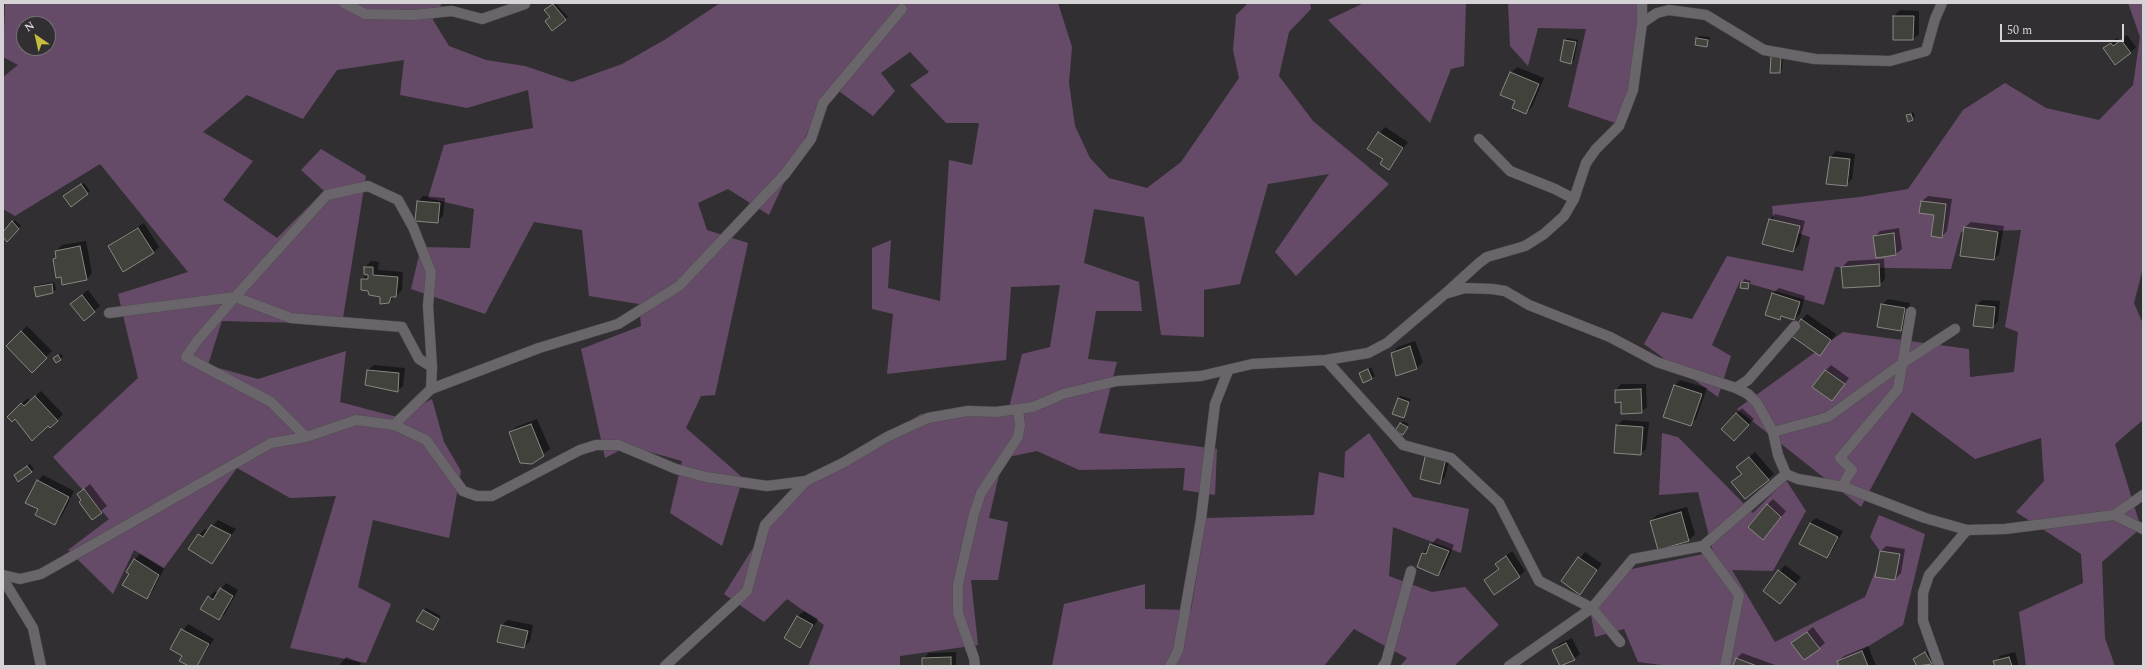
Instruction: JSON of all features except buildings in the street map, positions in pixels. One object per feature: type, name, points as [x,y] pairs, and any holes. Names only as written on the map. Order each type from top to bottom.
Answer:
[{"type":"street","points":[[344,3],[365,14],[413,15],[452,10],[482,19],[525,4]]},
{"type":"street","points":[[665,666],[747,591],[765,525],[806,481],[887,437],[928,418],[968,411],[996,412],[1033,407],[1081,389],[1117,382],[1201,376],[1252,364],[1326,360],[1368,353],[1387,343],[1487,257],[1526,246],[1544,234],[1564,216],[1574,199],[1586,164],[1596,149],[1619,126],[1633,90],[1642,23],[1642,3]]},
{"type":"street","points":[[1642,23],[1672,7],[1706,15],[1764,50],[1815,59],[1890,61],[1926,51],[1935,19],[1942,3]]},
{"type":"street","points":[[394,424],[431,389],[539,348],[618,324],[679,286],[785,174],[811,140],[823,103],[902,9]]},
{"type":"street","points":[[1478,139],[1510,171],[1555,189],[1574,199]]},
{"type":"street","points":[[306,437],[271,402],[186,356],[235,297],[327,195],[368,186],[398,200],[413,227],[431,272],[428,306],[432,367],[431,389]]},
{"type":"street","points":[[1446,293],[1465,288],[1505,291],[1528,304],[1610,337],[1657,362],[1736,388],[1748,394],[1757,403],[1773,432],[1778,455],[1786,474],[1798,479],[1844,487],[1925,518],[1967,530],[2005,529],[2114,515],[2143,495]]},
{"type":"street","points":[[109,313],[235,297],[291,318],[402,327],[419,359],[432,367]]},
{"type":"street","points":[[1844,487],[1846,479],[1852,470],[1840,458],[1898,389],[1904,362],[1911,312]]},
{"type":"street","points":[[1736,388],[1748,380],[1794,326]]},
{"type":"street","points":[[1773,432],[1828,417],[1904,362],[1956,328]]},
{"type":"street","points":[[1326,360],[1403,445],[1451,458],[1499,503],[1539,581],[1592,608],[1620,642]]},
{"type":"street","points":[[1170,666],[1178,650],[1201,518],[1215,404],[1228,370]]},
{"type":"street","points":[[975,666],[974,658],[958,613],[958,584],[974,514],[981,493],[1018,437],[1020,425],[1018,409]]},
{"type":"street","points":[[3,575],[20,579],[41,574],[271,443],[306,437],[356,420],[394,424],[426,440],[463,491],[477,496],[492,496],[580,450],[596,446],[618,445],[676,469],[706,477],[767,486],[806,481]]},
{"type":"street","points":[[1509,666],[1592,608],[1633,559],[1704,546],[1786,474]]},
{"type":"street","points":[[2114,515],[2143,529]]},
{"type":"street","points":[[1939,666],[1923,621],[1924,593],[1929,575],[1967,530]]},
{"type":"street","points":[[1704,546],[1739,595],[1725,666]]},
{"type":"street","points":[[1383,666],[1386,662],[1411,571]]},
{"type":"street","points":[[3,579],[33,628],[41,666]]},
{"type":"shaded area","points":[[5,3],[442,3],[433,20],[449,46],[486,60],[525,66],[572,82],[622,64],[666,39],[720,3],[1058,3],[1072,47],[1069,83],[1075,126],[1090,158],[1109,178],[1147,188],[1181,162],[1239,78],[1233,50],[1236,15],[1248,3],[1310,3],[1311,9],[1289,32],[1279,76],[1313,121],[1389,184],[1296,276],[1275,252],[1329,174],[1268,184],[1240,284],[1204,290],[1204,337],[1161,335],[1144,217],[1094,209],[1084,263],[1139,282],[1142,311],[1096,311],[1088,359],[1117,362],[1099,433],[1217,449],[1215,495],[1183,490],[1185,468],[1079,470],[1037,451],[1003,458],[989,518],[1008,522],[998,580],[971,580],[978,645],[900,656],[900,666],[808,666],[824,625],[787,599],[764,622],[724,594],[784,499],[921,414],[1009,408],[1022,354],[1050,347],[1060,285],[1011,287],[1006,360],[887,374],[893,314],[872,309],[872,248],[891,240],[888,288],[940,301],[949,160],[972,165],[979,123],[946,123],[910,85],[929,72],[910,52],[881,73],[895,91],[873,116],[836,89],[810,127],[769,215],[728,189],[698,203],[707,230],[748,243],[715,395],[701,396],[686,428],[743,478],[722,546],[670,513],[682,461],[628,446],[605,458],[581,349],[641,326],[639,304],[589,296],[582,230],[534,222],[485,314],[411,289],[421,247],[470,248],[474,209],[428,198],[444,145],[533,128],[528,90],[467,108],[400,95],[404,60],[337,70],[303,119],[247,95],[203,132],[253,161],[223,200],[277,238],[324,191],[301,170],[321,149],[366,176],[342,324],[222,321],[208,365],[258,379],[346,351],[340,402],[397,417],[432,399],[444,442],[461,471],[449,538],[373,520],[358,587],[391,604],[366,663],[290,648],[336,496],[290,498],[237,468],[164,568],[134,550],[113,594],[68,550],[109,519],[53,457],[138,378],[118,294],[188,272],[100,164],[15,216],[3,209],[3,77],[18,65],[3,57]]},
{"type":"shaded area","points":[[1364,3],[1466,3],[1464,66],[1451,69],[1430,123],[1328,20]]},
{"type":"shaded area","points":[[1508,3],[1643,3],[1624,126],[1568,107],[1586,29],[1538,28],[1528,66],[1510,46]]},
{"type":"shaded area","points":[[2128,3],[2143,3],[2143,268],[2134,303],[2143,324],[2143,420],[2115,444],[2141,528],[2102,562],[2105,638],[2115,666],[2026,666],[2019,612],[2083,583],[2081,554],[2016,512],[2044,481],[2041,438],[1975,459],[1912,412],[1861,507],[1737,409],[1843,332],[1969,349],[1970,377],[2014,372],[2018,332],[2005,327],[2021,230],[1961,232],[1951,269],[1835,267],[1824,305],[1740,281],[1712,345],[1731,356],[1718,397],[1644,344],[1662,312],[1692,319],[1727,256],[1803,271],[1810,237],[1774,226],[1772,206],[1860,197],[1908,189],[1963,110],[2005,83],[2046,108],[2099,120],[2133,85],[2140,37]]},
{"type":"shaded area","points":[[1369,433],[1413,497],[1469,509],[1461,553],[1393,527],[1389,576],[1432,592],[1465,587],[1499,625],[1456,664],[1457,666],[1400,666],[1407,658],[1354,629],[1324,666],[1052,666],[1064,604],[1145,584],[1145,609],[1191,610],[1206,518],[1314,515],[1319,472],[1344,478],[1345,452]]},
{"type":"shaded area","points":[[1662,433],[1678,437],[1753,513],[1786,480],[1806,511],[1773,571],[1732,570],[1775,642],[1865,597],[1882,554],[1870,537],[1879,515],[1925,534],[1903,625],[1836,666],[1669,666],[1638,662],[1624,629],[1595,637],[1591,615],[1627,570],[1713,552],[1698,492],[1659,495]]}]
